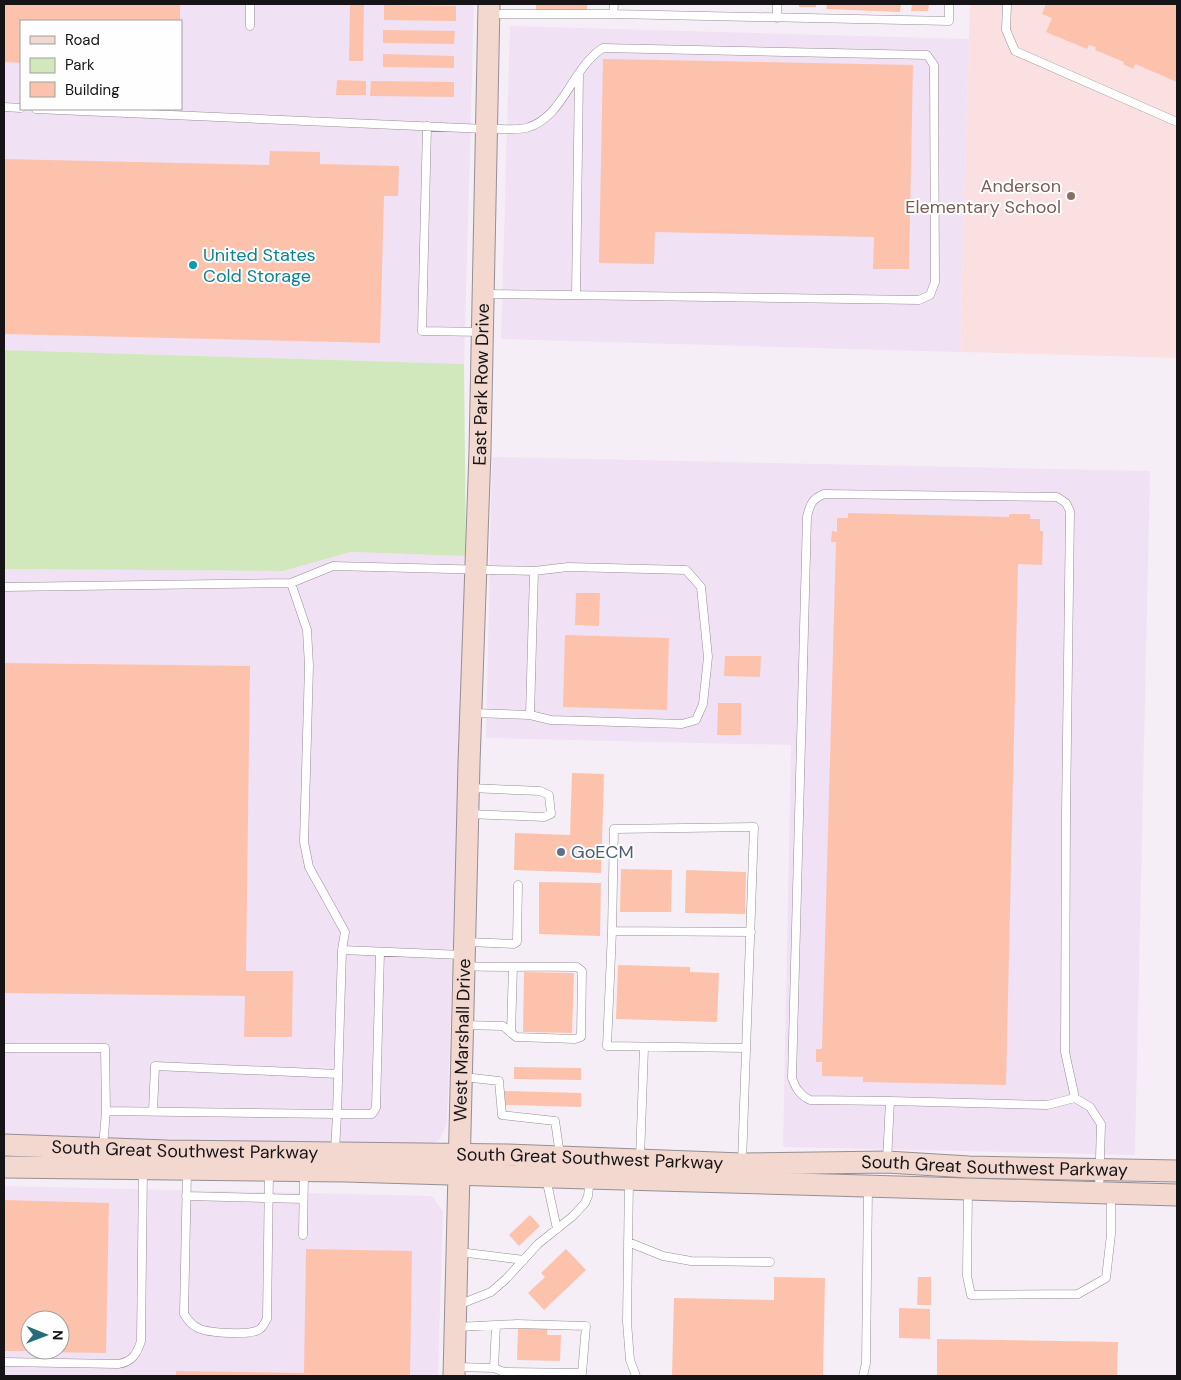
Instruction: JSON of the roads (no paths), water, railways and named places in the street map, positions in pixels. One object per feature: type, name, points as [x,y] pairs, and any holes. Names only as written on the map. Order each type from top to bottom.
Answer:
[{"type":"main road","name":"East Park Row Drive","points":[[469,763],[476,569],[489,9]]},
{"type":"main road","name":"West Marshall Drive","points":[[454,1372],[469,763]]},
{"type":"main road","name":"South Great Southwest Parkway","points":[[4,1145],[102,1159],[142,1169],[304,1171],[560,1157],[640,1160],[868,1186],[1177,1195]]},
{"type":"main road","name":"South Great Southwest Parkway","points":[[4,1167],[102,1159],[335,1153],[459,1164],[546,1176],[629,1179],[887,1162],[970,1168],[1177,1171]]},
{"type":"main road","points":[[968,1189],[970,1168]]},
{"type":"lane","points":[[250,4],[250,26]]},
{"type":"lane","points":[[613,14],[614,4]]},
{"type":"lane","points":[[777,4],[777,18]]},
{"type":"lane","points":[[489,9],[613,14],[949,21],[949,4]]},
{"type":"lane","points":[[1007,4],[1006,30],[1015,51],[1177,122]]},
{"type":"lane","points":[[59,110],[427,126],[525,128],[548,118],[590,56],[603,48],[928,55],[934,65],[935,282],[930,295],[920,300],[483,294]]},
{"type":"lane","points":[[576,295],[579,73]]},
{"type":"lane","points":[[4,107],[20,108]]},
{"type":"lane","points":[[427,126],[422,331],[482,332]]},
{"type":"lane","points":[[968,1189],[967,1276],[971,1295],[1078,1294],[1106,1278],[1111,1234],[1100,1169],[1101,1124],[1090,1107],[1075,1098],[1047,1105],[810,1100],[802,1096],[795,1088],[792,1078],[807,517],[810,504],[816,497],[824,494],[1057,497],[1066,503],[1070,510],[1065,1052],[1075,1098]]},
{"type":"lane","points":[[4,587],[292,583],[334,566],[440,570],[534,571],[568,567],[686,570],[701,587],[708,657],[703,704],[696,720],[682,724],[552,720],[530,715],[471,713]]},
{"type":"lane","points":[[530,715],[534,571]]},
{"type":"lane","points":[[292,583],[308,630],[309,666],[304,842],[310,867],[346,932],[342,950],[335,1153]]},
{"type":"lane","points":[[468,788],[540,791],[549,795],[551,814],[544,817],[468,814]]},
{"type":"lane","points":[[742,1173],[744,1048],[751,932],[754,827],[614,829],[607,1046],[744,1048]]},
{"type":"lane","points":[[342,950],[438,956],[464,954],[516,942],[518,885]]},
{"type":"lane","points":[[612,931],[751,932]]},
{"type":"lane","points":[[106,1111],[372,1114],[376,1108],[380,952]]},
{"type":"lane","points":[[463,1025],[503,1026],[516,1037],[575,1039],[581,1037],[582,970],[577,967],[513,967],[464,954]]},
{"type":"lane","points":[[511,1033],[513,967]]},
{"type":"lane","points":[[4,1048],[105,1048],[106,1111],[102,1159]]},
{"type":"lane","points":[[640,1160],[644,1048]]},
{"type":"lane","points":[[153,1111],[156,1066],[338,1074]]},
{"type":"lane","points":[[461,1076],[500,1081],[502,1115],[555,1121],[560,1157]]},
{"type":"lane","points":[[887,1162],[890,1101]]},
{"type":"lane","points":[[4,1362],[118,1364],[133,1358],[138,1351],[141,1341],[142,1169]]},
{"type":"lane","points":[[187,1170],[184,1314],[190,1323],[199,1329],[213,1332],[254,1332],[262,1328],[267,1319],[269,1171]]},
{"type":"lane","points":[[303,1235],[304,1171]]},
{"type":"lane","points":[[546,1176],[557,1229]]},
{"type":"lane","points":[[456,1316],[491,1292],[585,1203],[588,1196],[590,1178]]},
{"type":"lane","points":[[629,1179],[627,1322],[630,1360],[636,1376]]},
{"type":"lane","points":[[863,1376],[866,1363],[868,1186]]},
{"type":"lane","points":[[186,1196],[303,1199]]},
{"type":"lane","points":[[628,1242],[663,1256],[691,1261],[770,1262]]},
{"type":"lane","points":[[457,1251],[524,1260]]},
{"type":"lane","points":[[454,1372],[494,1368],[504,1372],[582,1373],[586,1326],[517,1324],[496,1326],[456,1316]]},
{"type":"lane","points":[[494,1368],[496,1326]]},
{"type":"place","name":"Anderson Elementary School","points":[[1071,196]]},
{"type":"place","name":"United States Cold Storage","points":[[193,265]]},
{"type":"place","name":"GoECM","points":[[561,852]]}]
